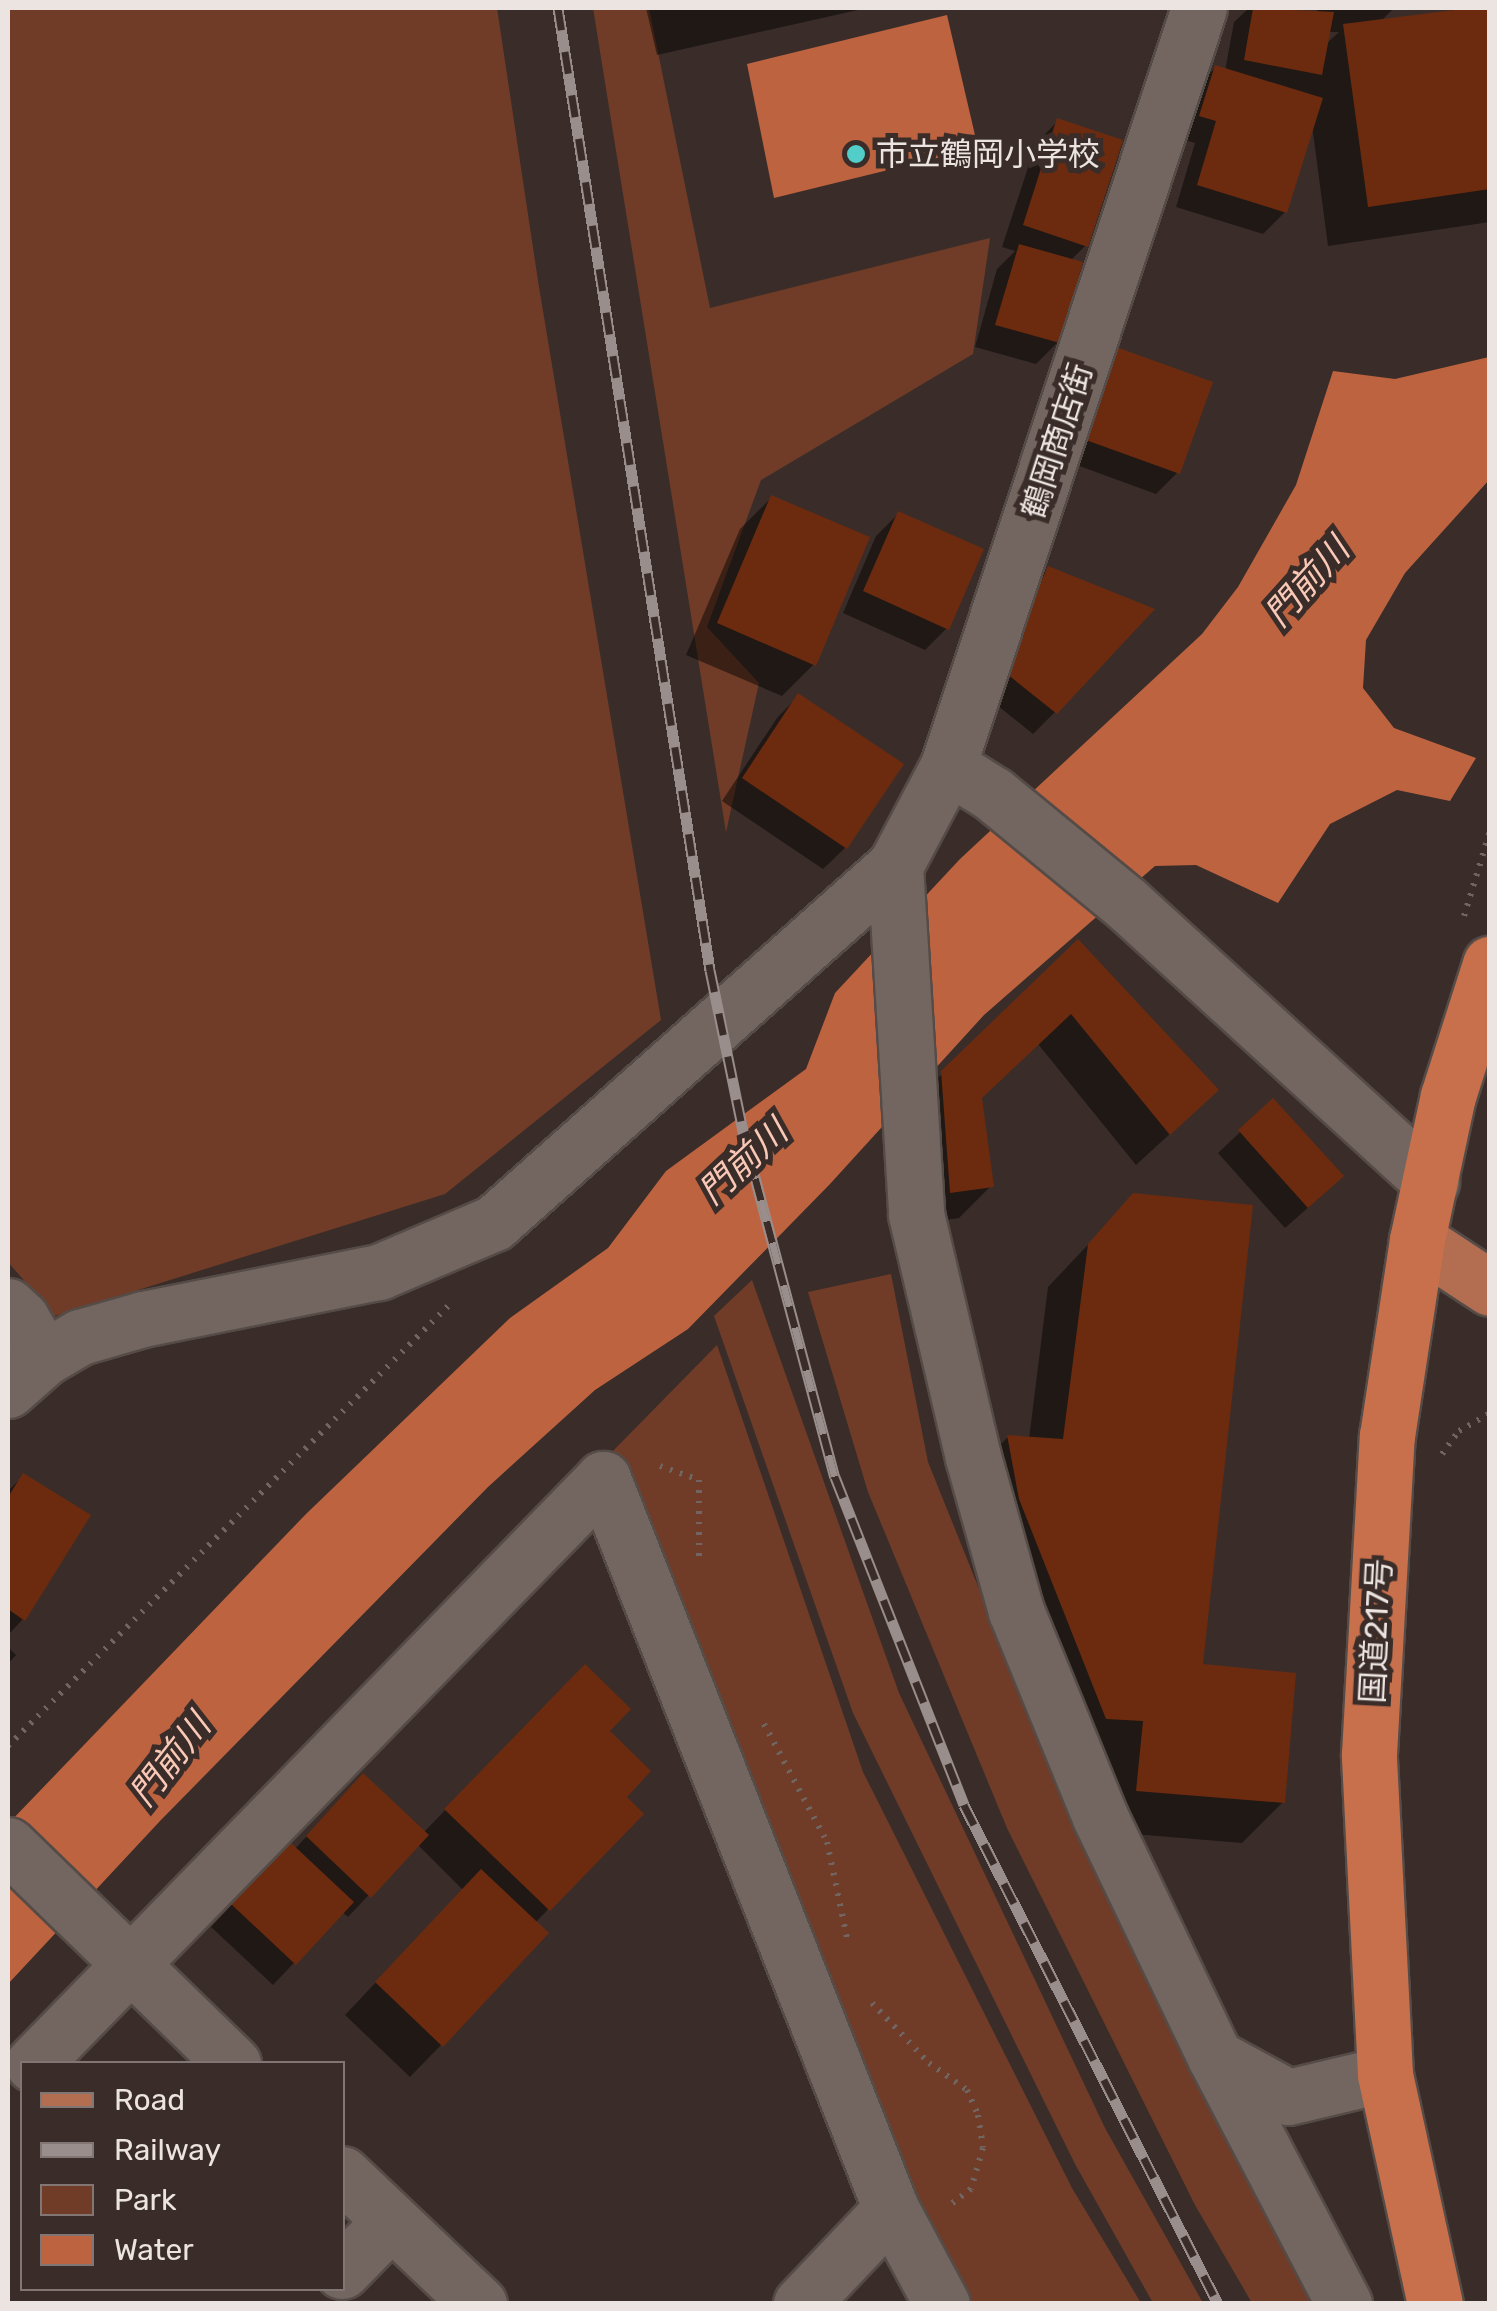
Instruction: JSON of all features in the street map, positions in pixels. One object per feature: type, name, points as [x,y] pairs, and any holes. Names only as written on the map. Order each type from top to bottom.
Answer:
[{"type":"highway","name":"国道217号","points":[[1435,2304],[1385,2074],[1369,1754],[1387,1436],[1417,1240],[1448,1096],[1482,987]]},
{"type":"main road","points":[[1417,1240],[1490,1288]]},
{"type":"street","name":"鶴岡商店街","points":[[896,891],[948,766],[1199,8]]},
{"type":"street","points":[[948,766],[993,794],[1128,904],[1431,1182]]},
{"type":"street","points":[[896,891],[916,1214],[973,1457],[1016,1611],[1100,1817],[1215,2057],[1344,2304]]},
{"type":"street","points":[[8,1306],[21,1318],[26,1374],[96,1332],[379,1272],[474,1234],[494,1224],[896,891]]},
{"type":"street","points":[[36,2061],[130,1960],[603,1479],[898,2223],[942,2304]]},
{"type":"street","points":[[8,1846],[230,2061]]},
{"type":"street","points":[[1215,2057],[1288,2097],[1385,2074]]},
{"type":"street","points":[[345,2177],[479,2304]]},
{"type":"street","points":[[345,2268],[390,2222]]},
{"type":"street","points":[[801,2304],[898,2223]]},
{"type":"path","points":[[8,1746],[452,1302],[474,1234]]},
{"type":"path","points":[[603,1479],[635,1461],[699,1480],[700,1576]]},
{"type":"path","points":[[757,1712],[827,1842],[848,1948]]},
{"type":"path","points":[[866,1996],[929,2063],[967,2090],[978,2116],[982,2148],[970,2189],[898,2223]]},
{"type":"green space","points":[[8,8],[497,8],[538,281],[661,1020],[445,1194],[55,1316],[8,1262]]},
{"type":"green space","points":[[593,8],[649,8],[710,308],[990,238],[973,354],[761,480],[707,627],[759,683],[726,832]]},
{"type":"green space","points":[[891,1274],[928,1462],[988,1611],[1145,1977],[1320,2303],[1252,2303],[1195,2205],[1007,1828],[868,1492],[808,1292]]},
{"type":"green space","points":[[752,1280],[899,1693],[1105,2128],[1203,2303],[1153,2303],[1075,2164],[853,1713],[714,1316]]},
{"type":"green space","points":[[717,1345],[863,1772],[1072,2188],[1141,2303],[959,2303],[610,1454]]},
{"type":"water","points":[[947,15],[978,148],[774,198],[747,64]]},
{"type":"water","name":"門前川","points":[[1489,357],[1489,480],[1405,573],[1366,640],[1363,688],[1394,728],[1476,758],[1450,801],[1397,790],[1330,824],[1278,903],[1196,865],[1155,866],[984,1015],[830,1184],[688,1329],[595,1390],[488,1487],[160,1821],[8,1984],[8,1824],[306,1514],[510,1318],[608,1248],[666,1171],[806,1069],[835,993],[960,859],[1202,634],[1238,587],[1296,485],[1333,371],[1395,379]]},
{"type":"building","points":[[1253,8],[1334,12],[1322,75],[1244,60]]},
{"type":"building","points":[[1490,8],[1490,189],[1368,207],[1343,24]]},
{"type":"building","points":[[1215,65],[1323,98],[1287,213],[1197,185],[1216,121],[1199,116]]},
{"type":"building","points":[[1057,118],[1123,140],[1088,247],[1023,225]]},
{"type":"building","points":[[1019,244],[1083,262],[1060,343],[995,325]]},
{"type":"building","points":[[1116,347],[1213,382],[1180,474],[1083,439]]},
{"type":"building","points":[[771,495],[870,537],[816,666],[717,623]]},
{"type":"building","points":[[898,511],[984,549],[949,630],[863,591]]},
{"type":"building","points":[[1048,566],[1155,609],[1057,714],[1002,670]]},
{"type":"building","points":[[798,693],[904,764],[847,849],[742,778]]},
{"type":"building","points":[[1078,939],[1219,1090],[1170,1135],[1071,1014],[982,1098],[994,1187],[950,1193],[941,1071]]},
{"type":"building","points":[[1273,1098],[1344,1176],[1308,1208],[1238,1130]]},
{"type":"building","points":[[1133,1193],[1253,1205],[1203,1664],[1296,1673],[1285,1803],[1136,1791],[1143,1721],[1106,1719],[1019,1499],[1007,1435],[1063,1439],[1088,1244]]},
{"type":"building","points":[[23,1473],[91,1515],[25,1621],[8,1609],[8,1497]]},
{"type":"building","points":[[585,1664],[631,1709],[610,1731],[651,1771],[627,1797],[644,1814],[550,1911],[444,1809]]},
{"type":"building","points":[[363,1773],[429,1835],[371,1898],[306,1836]]},
{"type":"building","points":[[289,1841],[354,1902],[296,1965],[231,1904]]},
{"type":"building","points":[[481,1869],[549,1933],[443,2047],[375,1982]]},
{"type":"railway","points":[[558,8],[710,970],[744,1136],[835,1477],[964,1805],[1218,2304]]},
{"type":"place","name":"市立鶴岡小学校","points":[[856,154]]}]
